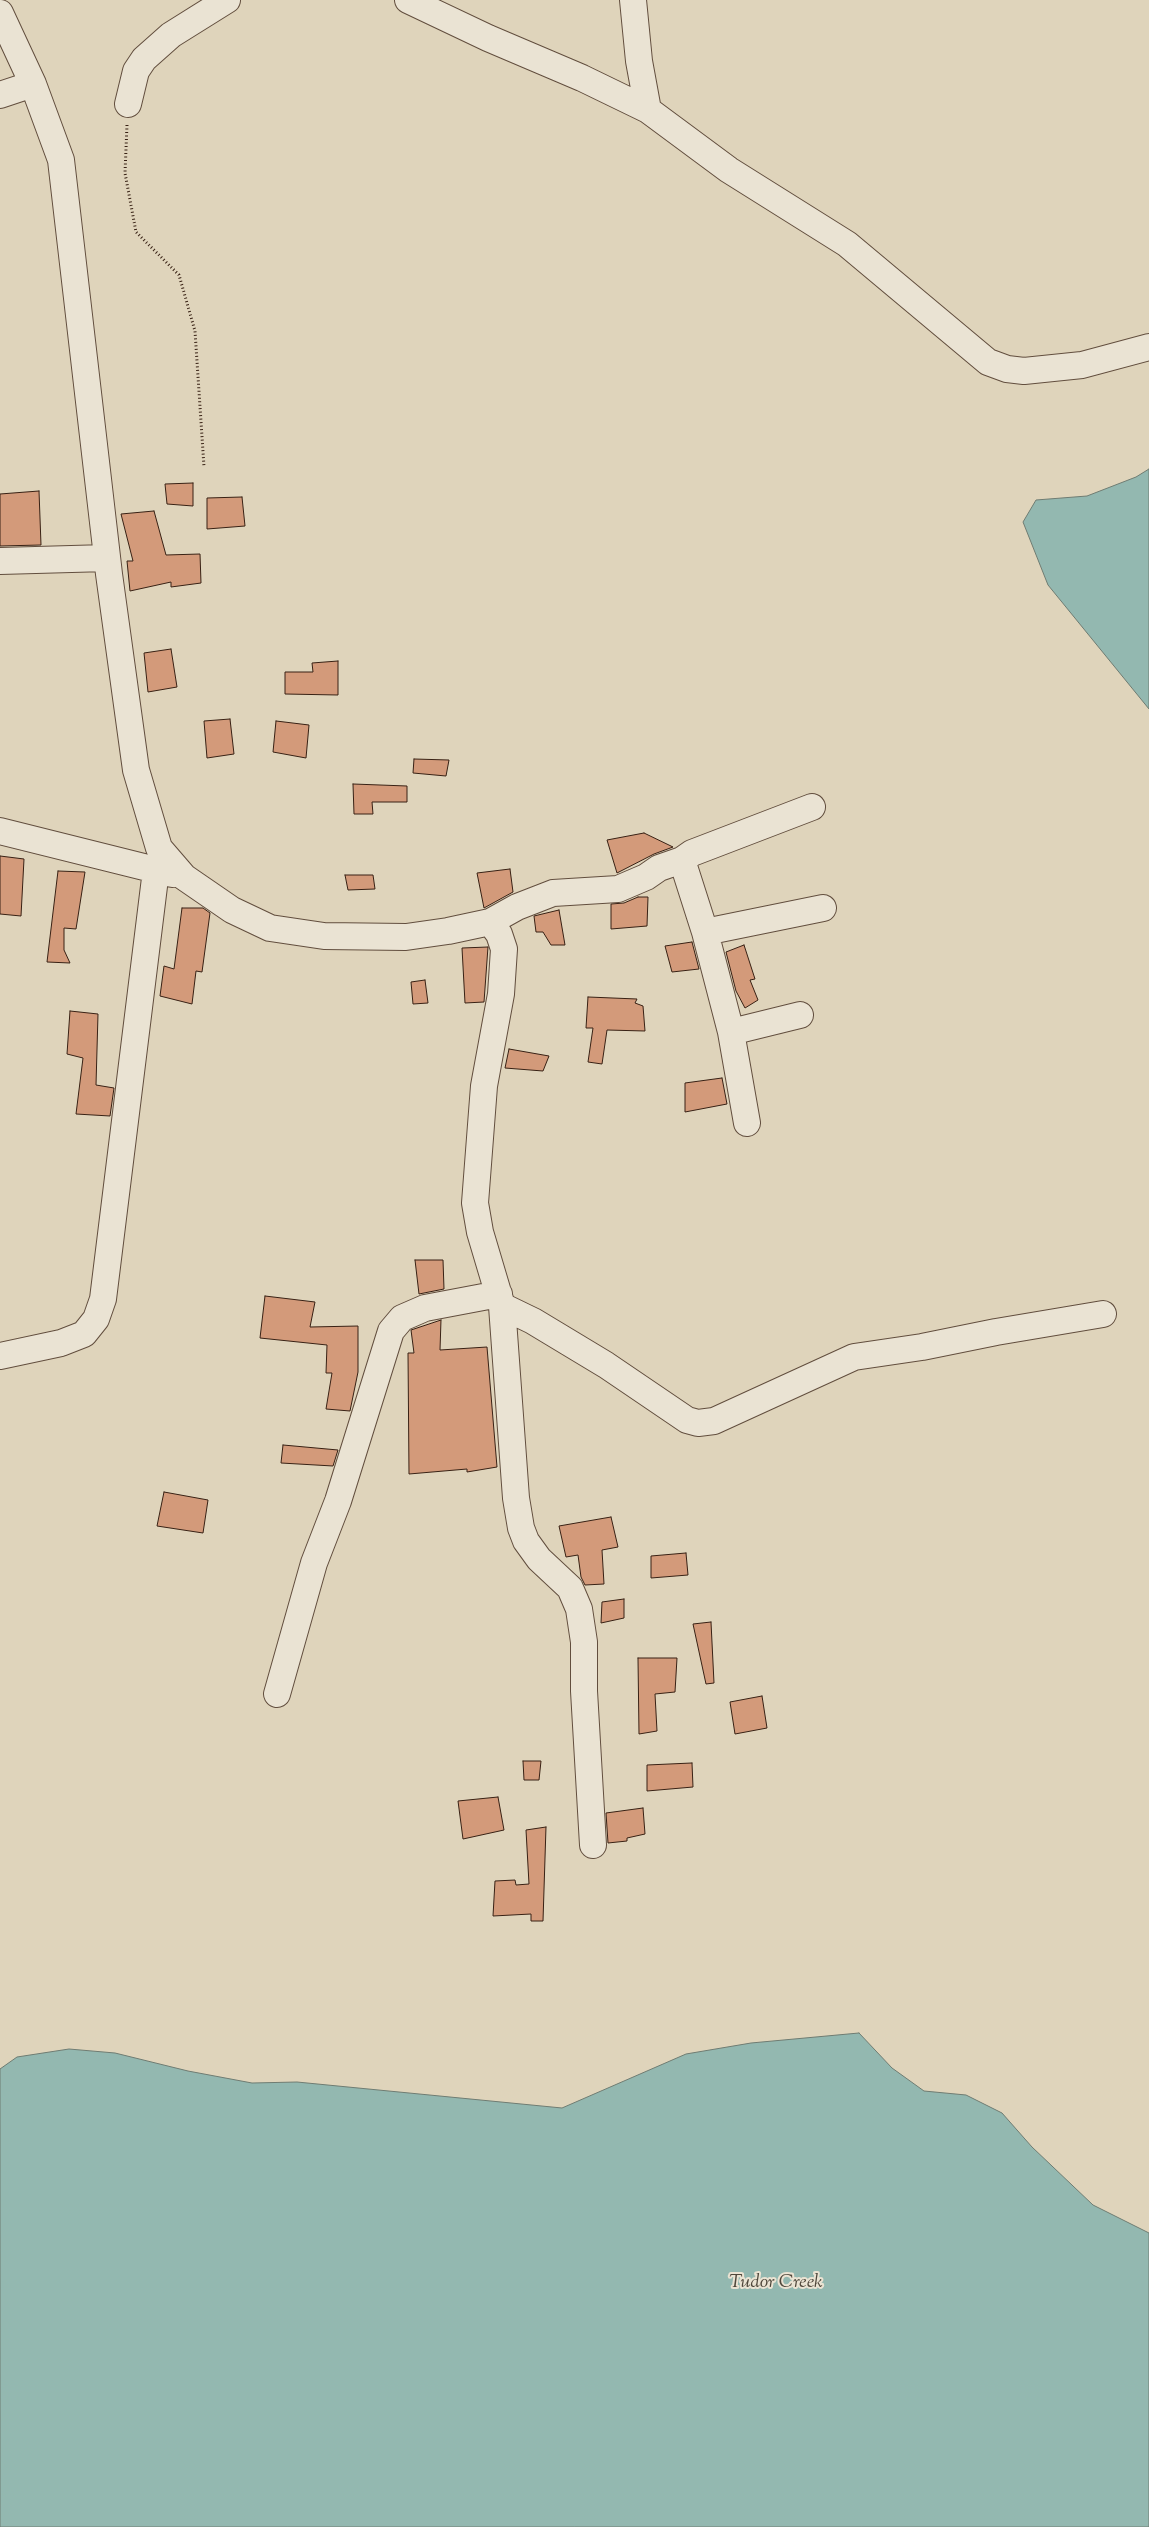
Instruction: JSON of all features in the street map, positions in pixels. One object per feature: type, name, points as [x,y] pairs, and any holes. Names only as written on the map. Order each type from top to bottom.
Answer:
[{"type":"street","points":[[128,104],[136,71],[144,59],[171,35],[227,0]]},
{"type":"street","points":[[408,0],[488,38],[582,78],[648,110],[728,170],[847,244],[988,362],[1007,369],[1024,371],[1082,365],[1149,347]]},
{"type":"street","points":[[633,0],[639,61],[648,110]]},
{"type":"street","points":[[0,13],[33,84],[61,160],[107,558],[136,770],[159,848],[184,878],[250,921],[270,928],[324,936],[406,937],[490,922],[517,907],[553,893],[618,889],[646,878],[659,868],[682,860],[692,853],[812,807]]},
{"type":"street","points":[[0,95],[33,84]]},
{"type":"street","points":[[0,561],[107,558]]},
{"type":"street","points":[[0,830],[184,878]]},
{"type":"street","points":[[682,860],[705,932],[731,1032],[747,1123]]},
{"type":"street","points":[[0,1356],[61,1343],[84,1334],[96,1319],[103,1299],[156,870]]},
{"type":"street","points":[[705,932],[823,908]]},
{"type":"street","points":[[490,922],[499,934],[504,949],[505,966],[484,1086],[475,1203],[480,1232],[500,1300],[516,1498],[521,1528],[526,1541],[539,1559],[570,1588],[578,1609],[584,1642],[584,1691],[593,1845]]},
{"type":"street","points":[[731,1032],[800,1015]]},
{"type":"street","points":[[277,1694],[314,1563],[338,1501],[391,1331],[402,1318],[425,1308],[500,1300],[606,1365],[687,1420],[698,1423],[714,1421],[854,1357],[922,1347],[996,1332],[1104,1314]]},
{"type":"path","points":[[128,104],[125,173],[136,232],[179,275],[195,331],[204,467]]},
{"type":"water","points":[[1149,469],[1149,709],[1048,585],[1023,522],[1036,500],[1087,496],[1136,477]]},
{"type":"water","name":"Tudor Creek","points":[[859,2033],[892,2068],[924,2091],[966,2095],[1002,2113],[1032,2147],[1093,2205],[1149,2233],[1149,2527],[0,2527],[0,2069],[17,2057],[69,2049],[115,2053],[188,2071],[252,2083],[297,2082],[562,2108],[686,2054],[751,2043]]},
{"type":"building","points":[[193,483],[193,506],[167,504],[165,484]]},
{"type":"building","points":[[39,491],[41,545],[0,546],[0,494]]},
{"type":"building","points":[[242,497],[245,526],[207,529],[207,498]]},
{"type":"building","points":[[154,511],[166,555],[200,554],[201,583],[171,587],[171,582],[130,591],[127,561],[133,561],[121,514]]},
{"type":"building","points":[[171,649],[177,687],[148,692],[144,653]]},
{"type":"building","points":[[338,661],[338,695],[285,694],[285,672],[313,672],[312,663]]},
{"type":"building","points":[[230,719],[234,754],[207,758],[204,721]]},
{"type":"building","points":[[276,721],[309,725],[306,758],[273,752]]},
{"type":"building","points":[[414,759],[449,760],[446,776],[413,773]]},
{"type":"building","points":[[353,784],[407,786],[407,802],[372,802],[373,814],[354,814]]},
{"type":"building","points":[[644,833],[673,847],[654,854],[617,873],[607,840]]},
{"type":"building","points":[[0,856],[24,859],[21,916],[0,914]]},
{"type":"building","points":[[510,869],[513,892],[484,908],[477,873]]},
{"type":"building","points":[[58,871],[85,872],[76,929],[64,928],[64,950],[70,963],[47,962]]},
{"type":"building","points":[[345,875],[373,875],[375,889],[348,890]]},
{"type":"building","points":[[638,897],[648,897],[647,926],[611,929],[611,904],[624,903]]},
{"type":"building","points":[[182,908],[203,908],[210,913],[202,972],[196,971],[192,1004],[160,996],[164,966],[174,969]]},
{"type":"building","points":[[559,910],[565,945],[551,945],[543,932],[536,932],[534,916]]},
{"type":"building","points":[[692,942],[699,969],[672,972],[665,946]]},
{"type":"building","points":[[744,945],[755,979],[750,980],[758,1000],[745,1008],[736,991],[726,952]]},
{"type":"building","points":[[488,947],[484,1002],[465,1003],[462,948]]},
{"type":"building","points":[[425,980],[428,1003],[413,1004],[411,982]]},
{"type":"building","points":[[588,997],[637,999],[635,1003],[643,1006],[645,1031],[607,1030],[602,1064],[588,1062],[593,1028],[586,1028]]},
{"type":"building","points":[[70,1011],[98,1014],[96,1085],[114,1088],[110,1116],[76,1114],[83,1058],[67,1054]]},
{"type":"building","points":[[509,1049],[549,1056],[543,1071],[505,1068]]},
{"type":"building","points":[[722,1078],[727,1104],[685,1112],[685,1083]]},
{"type":"building","points":[[415,1260],[443,1260],[444,1289],[419,1294]]},
{"type":"building","points":[[265,1296],[315,1302],[310,1327],[358,1326],[358,1372],[350,1411],[326,1409],[332,1373],[326,1373],[327,1345],[260,1338]]},
{"type":"building","points":[[441,1320],[440,1350],[487,1347],[497,1467],[467,1472],[467,1469],[409,1474],[408,1353],[414,1353],[411,1330]]},
{"type":"building","points":[[283,1445],[338,1450],[333,1466],[281,1463]]},
{"type":"building","points":[[164,1492],[208,1500],[203,1533],[157,1526]]},
{"type":"building","points":[[611,1517],[618,1547],[602,1550],[604,1584],[585,1585],[581,1577],[578,1555],[566,1557],[559,1526]]},
{"type":"building","points":[[686,1553],[688,1575],[651,1578],[651,1556]]},
{"type":"building","points":[[624,1599],[624,1618],[601,1623],[602,1602]]},
{"type":"building","points":[[711,1622],[714,1683],[706,1684],[693,1624]]},
{"type":"building","points":[[638,1658],[677,1658],[675,1692],[655,1694],[657,1731],[639,1734]]},
{"type":"building","points":[[762,1696],[767,1728],[735,1734],[730,1702]]},
{"type":"building","points":[[523,1761],[541,1761],[539,1780],[524,1780]]},
{"type":"building","points":[[692,1763],[693,1787],[647,1791],[647,1765]]},
{"type":"building","points":[[498,1797],[504,1830],[463,1839],[458,1801]]},
{"type":"building","points":[[643,1808],[645,1834],[627,1838],[627,1841],[608,1843],[606,1813]]},
{"type":"building","points":[[546,1827],[543,1921],[531,1921],[531,1914],[493,1916],[495,1881],[515,1880],[516,1885],[529,1884],[526,1830]]}]
